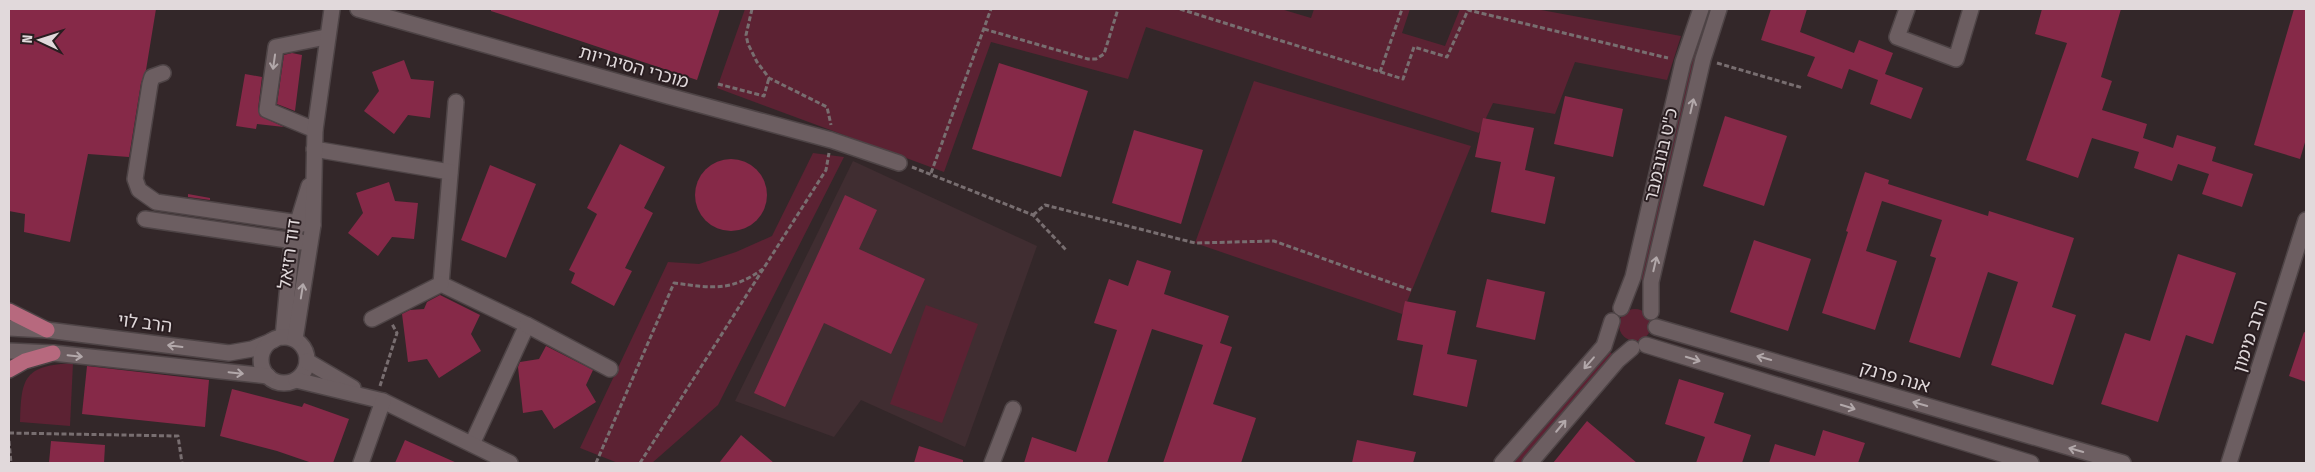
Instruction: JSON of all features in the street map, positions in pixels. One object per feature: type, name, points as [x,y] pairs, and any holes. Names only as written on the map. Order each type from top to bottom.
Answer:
[{"type":"main road","points":[[9,311],[47,330]]},
{"type":"main road","points":[[9,370],[25,361],[53,353]]},
{"type":"street","name":"דוד רזיאל","points":[[284,339],[313,226],[315,130],[326,37],[332,9]]},
{"type":"street","name":"מוכרי הסיגריות","points":[[358,9],[831,140],[899,163]]},
{"type":"street","name":"כ\"ט בנובמבר","points":[[1502,463],[1604,346],[1633,277],[1684,62],[1701,9]]},
{"type":"street","name":"כ\"ט בנובמבר","points":[[1654,319],[1650,282],[1703,58],[1719,9]]},
{"type":"street","points":[[1907,9],[1897,37],[1956,59],[1971,9]]},
{"type":"street","points":[[315,130],[267,110],[276,47],[326,37]]},
{"type":"street","points":[[163,73],[152,77],[150,84],[135,179],[139,190],[156,202],[313,226]]},
{"type":"street","points":[[441,284],[456,102]]},
{"type":"street","points":[[314,149],[450,172]]},
{"type":"street","name":"דוד רזיאל","points":[[284,339],[292,241],[314,173]]},
{"type":"street","points":[[145,219],[310,243]]},
{"type":"street","name":"הרב מימון","points":[[2229,463],[2306,220]]},
{"type":"street","points":[[372,319],[441,284]]},
{"type":"street","points":[[441,284],[527,325],[610,369]]},
{"type":"street","points":[[1530,463],[1618,360],[1639,346],[1652,339],[1654,319],[1646,307],[1635,304],[1616,315],[1613,334],[1623,346],[1639,346],[2031,463]]},
{"type":"street","name":"אנה פרנק","points":[[1654,319],[2123,463]]},
{"type":"street","points":[[472,444],[527,325]]},
{"type":"street","name":"הרב לוי","points":[[9,328],[47,330],[229,353],[252,349],[284,339]]},
{"type":"street","points":[[268,376],[264,370],[262,356],[264,350],[284,339],[304,348],[307,361],[302,374],[296,380]]},
{"type":"street","points":[[9,351],[53,353],[268,376],[281,383],[296,380],[376,398]]},
{"type":"street","points":[[307,361],[376,398],[510,463]]},
{"type":"street","points":[[360,463],[376,398]]},
{"type":"street","points":[[992,463],[1013,410]]},
{"type":"path","points":[[640,463],[766,268],[826,170],[831,140],[831,122],[827,107],[769,78],[757,62],[748,44],[746,35],[752,9]]},
{"type":"path","points":[[931,173],[991,9]]},
{"type":"path","points":[[984,29],[1088,59],[1096,59],[1104,54],[1118,9]]},
{"type":"path","points":[[1180,9],[1403,79],[1414,46],[1447,58],[1468,10],[1684,62]]},
{"type":"path","points":[[1380,72],[1402,9]]},
{"type":"path","points":[[1721,64],[1803,88]]},
{"type":"path","points":[[718,84],[764,96],[769,78]]},
{"type":"path","points":[[899,163],[931,173],[1033,215],[1067,251]]},
{"type":"path","points":[[1033,215],[1045,204],[1195,243],[1274,241],[1412,290]]},
{"type":"path","points":[[596,463],[674,283],[718,288],[744,282],[766,268]]},
{"type":"path","points":[[376,398],[397,333],[386,312]]},
{"type":"path","points":[[9,433],[178,436],[182,463]]},
{"type":"path","points":[[9,441],[11,463]]},
{"type":"shaded area","points":[[745,9],[1281,9],[1311,18],[1314,9],[1410,9],[1402,33],[1445,46],[1460,9],[1536,9],[1681,36],[1667,80],[1575,62],[1555,114],[1493,103],[1479,133],[1146,27],[1128,79],[991,42],[944,172],[717,88]]},
{"type":"shaded area","points":[[1701,9],[1719,9],[1651,282],[1633,277]]},
{"type":"shaded area","points":[[1254,81],[1471,146],[1402,314],[1195,243]]},
{"type":"shaded area","points":[[813,153],[844,157],[718,405],[652,463],[618,463],[580,448],[668,262],[699,264],[736,252],[772,236]]},
{"type":"shaded area","points":[[853,161],[1037,246],[965,447],[861,400],[834,437],[735,401]]},
{"type":"shaded area","points":[[926,305],[978,324],[942,423],[890,404]]},
{"type":"shaded area","points":[[1635,309],[1641,310],[1646,314],[1650,319],[1650,331],[1646,336],[1641,340],[1635,341],[1629,340],[1624,336],[1620,331],[1619,325],[1620,319],[1624,314],[1629,310]]},
{"type":"shaded area","points":[[1604,346],[1618,360],[1530,463],[1502,463]]},
{"type":"shaded area","points":[[73,363],[70,426],[20,422],[22,394],[29,376],[45,367]]},
{"type":"building","points":[[9,9],[156,9],[129,157],[88,154],[70,242],[24,232],[25,214],[9,211]]},
{"type":"building","points":[[491,9],[720,9],[697,80],[491,11]]},
{"type":"building","points":[[1771,9],[1807,9],[1800,32],[1854,53],[1859,40],[1893,53],[1885,74],[1923,88],[1911,119],[1870,104],[1878,80],[1849,69],[1842,89],[1807,76],[1815,57],[1761,40]]},
{"type":"building","points":[[2042,9],[2121,9],[2101,77],[2112,81],[2102,110],[2147,124],[2143,138],[2173,148],[2177,135],[2216,147],[2212,161],[2253,174],[2242,207],[2202,194],[2209,174],[2178,164],[2172,181],[2134,168],[2139,152],[2092,138],[2078,178],[2026,160],[2067,43],[2035,34]]},
{"type":"building","points":[[2294,9],[2306,9],[2306,139],[2300,159],[2254,145]]},
{"type":"building","points":[[292,53],[302,55],[295,111],[277,104],[284,55]]},
{"type":"building","points":[[404,60],[411,79],[434,81],[430,118],[408,115],[394,134],[364,111],[379,91],[372,72]]},
{"type":"building","points":[[999,63],[1088,91],[1061,177],[972,149]]},
{"type":"building","points":[[245,74],[262,77],[258,109],[260,116],[284,127],[257,124],[256,129],[236,126]]},
{"type":"building","points":[[1565,96],[1623,109],[1613,157],[1554,144]]},
{"type":"building","points":[[1725,116],[1787,136],[1764,206],[1703,186]]},
{"type":"building","points":[[1483,118],[1534,128],[1525,170],[1555,177],[1545,224],[1491,212],[1501,162],[1475,157]]},
{"type":"building","points":[[1134,130],[1203,150],[1181,224],[1112,203]]},
{"type":"building","points":[[620,144],[665,167],[644,208],[653,213],[625,268],[632,271],[614,306],[571,283],[575,273],[569,270],[597,214],[587,208]]},
{"type":"building","points":[[731,159],[751,165],[761,175],[767,195],[761,215],[751,225],[731,231],[711,225],[701,215],[695,195],[701,175],[711,165]]},
{"type":"building","points":[[490,165],[536,184],[506,258],[461,240]]},
{"type":"building","points":[[1865,172],[1889,180],[1888,184],[1988,216],[1989,211],[2074,238],[2052,307],[2076,315],[2053,385],[1991,365],[2018,282],[1988,272],[1960,358],[1909,342],[1936,258],[1930,256],[1942,220],[1882,201],[1866,251],[1897,261],[1875,330],[1822,313]]},
{"type":"building","points":[[389,182],[395,201],[418,203],[414,239],[392,237],[378,256],[348,233],[363,213],[356,193]]},
{"type":"building","points":[[188,194],[210,198],[210,200],[188,197]]},
{"type":"building","points":[[845,195],[877,210],[859,249],[925,279],[891,354],[824,323],[785,407],[754,393]]},
{"type":"building","points":[[1754,240],[1811,259],[1788,331],[1730,312]]},
{"type":"building","points":[[2178,254],[2236,273],[2213,344],[2186,335],[2158,422],[2101,404],[2125,333],[2150,341]]},
{"type":"building","points":[[1137,260],[1171,271],[1164,294],[1229,316],[1220,343],[1232,347],[1213,404],[1256,418],[1241,463],[1163,463],[1203,345],[1152,329],[1107,463],[1024,463],[1032,437],[1076,452],[1117,330],[1094,323],[1109,279],[1128,286]]},
{"type":"building","points":[[1487,279],[1545,292],[1535,340],[1476,327]]},
{"type":"building","points":[[440,295],[480,315],[471,334],[481,351],[439,378],[427,359],[408,362],[402,314],[410,310],[424,309],[427,302]]},
{"type":"building","points":[[1405,301],[1456,311],[1447,354],[1477,360],[1467,407],[1413,395],[1423,345],[1397,340]]},
{"type":"building","points":[[2304,332],[2306,333],[2306,382],[2289,376]]},
{"type":"building","points":[[546,346],[593,370],[586,385],[596,402],[554,429],[542,410],[523,413],[518,367],[520,362],[539,359]]},
{"type":"building","points":[[87,366],[209,380],[205,427],[82,414]]},
{"type":"building","points":[[1679,379],[1724,393],[1714,423],[1751,435],[1742,463],[1696,463],[1705,437],[1665,424]]},
{"type":"building","points":[[232,389],[302,407],[304,403],[349,419],[333,463],[312,463],[277,451],[220,436]]},
{"type":"building","points":[[1587,421],[1637,463],[1553,463]]},
{"type":"building","points":[[1823,430],[1865,443],[1858,463],[1769,463],[1775,444],[1815,456]]},
{"type":"building","points":[[741,435],[774,463],[719,463]]},
{"type":"building","points":[[405,440],[457,463],[395,463]]},
{"type":"building","points":[[1357,440],[1416,452],[1413,463],[1352,463]]},
{"type":"building","points":[[51,441],[105,445],[104,463],[49,463]]},
{"type":"building","points":[[919,446],[963,460],[963,463],[914,463]]}]
